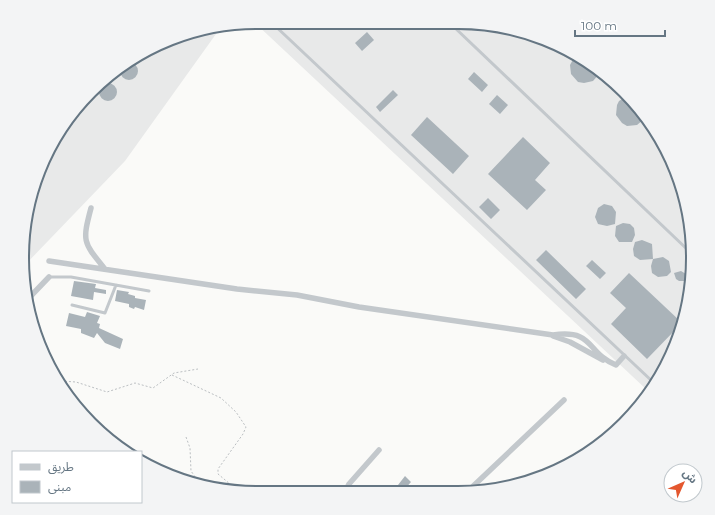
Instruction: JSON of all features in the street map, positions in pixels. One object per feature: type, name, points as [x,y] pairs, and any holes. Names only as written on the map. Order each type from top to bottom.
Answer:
[{"type":"street","points":[[91,208],[85,231],[85,243],[105,269]]},
{"type":"street","points":[[49,261],[237,289],[297,295],[336,304],[553,336],[616,365],[624,356]]},
{"type":"street","points":[[32,295],[49,277]]},
{"type":"street","points":[[553,336],[566,333],[576,335],[584,339],[610,362]]},
{"type":"street","points":[[473,486],[564,400]]},
{"type":"street","points":[[348,486],[379,450]]},
{"type":"lane","points":[[278,29],[650,379]]},
{"type":"lane","points":[[456,29],[686,248]]},
{"type":"lane","points":[[49,277],[71,277],[149,291]]},
{"type":"lane","points":[[72,305],[105,313],[116,284]]},
{"type":"path","points":[[66,381],[76,382],[107,392],[134,383],[153,388],[172,375],[198,369]]},
{"type":"path","points":[[172,375],[209,394],[221,398],[236,412],[246,427],[243,434],[218,469],[218,474],[230,484]]},
{"type":"path","points":[[186,437],[190,448],[191,471],[195,477]]},
{"type":"shaded area","points":[[261,29],[472,29],[502,33],[545,46],[572,60],[597,76],[619,96],[639,118],[655,143],[669,170],[682,213],[686,243],[686,272],[682,302],[678,317],[669,345],[645,388]]},
{"type":"shaded area","points":[[217,32],[125,161],[29,261],[29,243],[33,213],[41,184],[53,156],[76,118],[96,96],[118,76],[143,60],[170,46]]},
{"type":"building","points":[[367,32],[374,40],[362,51],[355,43]]},
{"type":"building","points":[[573,60],[597,76],[593,81],[584,83],[578,82],[571,74],[570,65]]},
{"type":"building","points":[[135,65],[137,68],[137,74],[132,79],[126,79],[121,74]]},
{"type":"building","points":[[474,72],[488,85],[482,92],[468,79]]},
{"type":"building","points":[[110,83],[115,85],[117,88],[117,96],[112,101],[104,101],[99,96],[99,93]]},
{"type":"building","points":[[393,90],[398,95],[380,112],[376,107]]},
{"type":"building","points":[[497,95],[508,105],[500,114],[489,104]]},
{"type":"building","points":[[622,99],[641,121],[637,125],[627,126],[622,123],[616,115],[619,101]]},
{"type":"building","points":[[427,117],[469,156],[453,174],[411,135]]},
{"type":"building","points":[[523,137],[550,163],[535,180],[546,190],[527,210],[488,174]]},
{"type":"building","points":[[488,198],[500,210],[491,219],[479,207]]},
{"type":"building","points":[[604,204],[612,206],[616,212],[615,224],[607,226],[598,224],[595,217],[598,208]]},
{"type":"building","points":[[623,223],[630,224],[634,228],[635,235],[632,242],[619,242],[615,236],[616,226]]},
{"type":"building","points":[[642,240],[652,244],[653,259],[640,260],[634,256],[633,249],[635,242]]},
{"type":"building","points":[[546,250],[586,289],[576,299],[536,260]]},
{"type":"building","points":[[663,257],[669,261],[671,272],[667,276],[658,277],[652,273],[651,266],[653,259]]},
{"type":"building","points":[[592,260],[606,273],[600,279],[586,266]]},
{"type":"building","points":[[681,271],[686,274],[685,281],[679,281],[676,279],[674,273]]},
{"type":"building","points":[[629,273],[678,319],[674,331],[647,359],[611,324],[626,308],[610,293]]},
{"type":"building","points":[[74,281],[96,284],[95,288],[106,290],[106,294],[94,292],[93,300],[71,296]]},
{"type":"building","points":[[117,290],[129,292],[128,294],[135,296],[135,298],[146,300],[144,310],[135,307],[134,309],[129,307],[129,304],[115,301]]},
{"type":"building","points":[[87,312],[100,316],[97,323],[100,324],[99,328],[123,339],[120,349],[105,343],[97,333],[94,338],[81,333],[81,329],[66,326],[69,313],[85,317]]},
{"type":"building","points":[[405,476],[411,482],[408,486],[398,485]]}]
